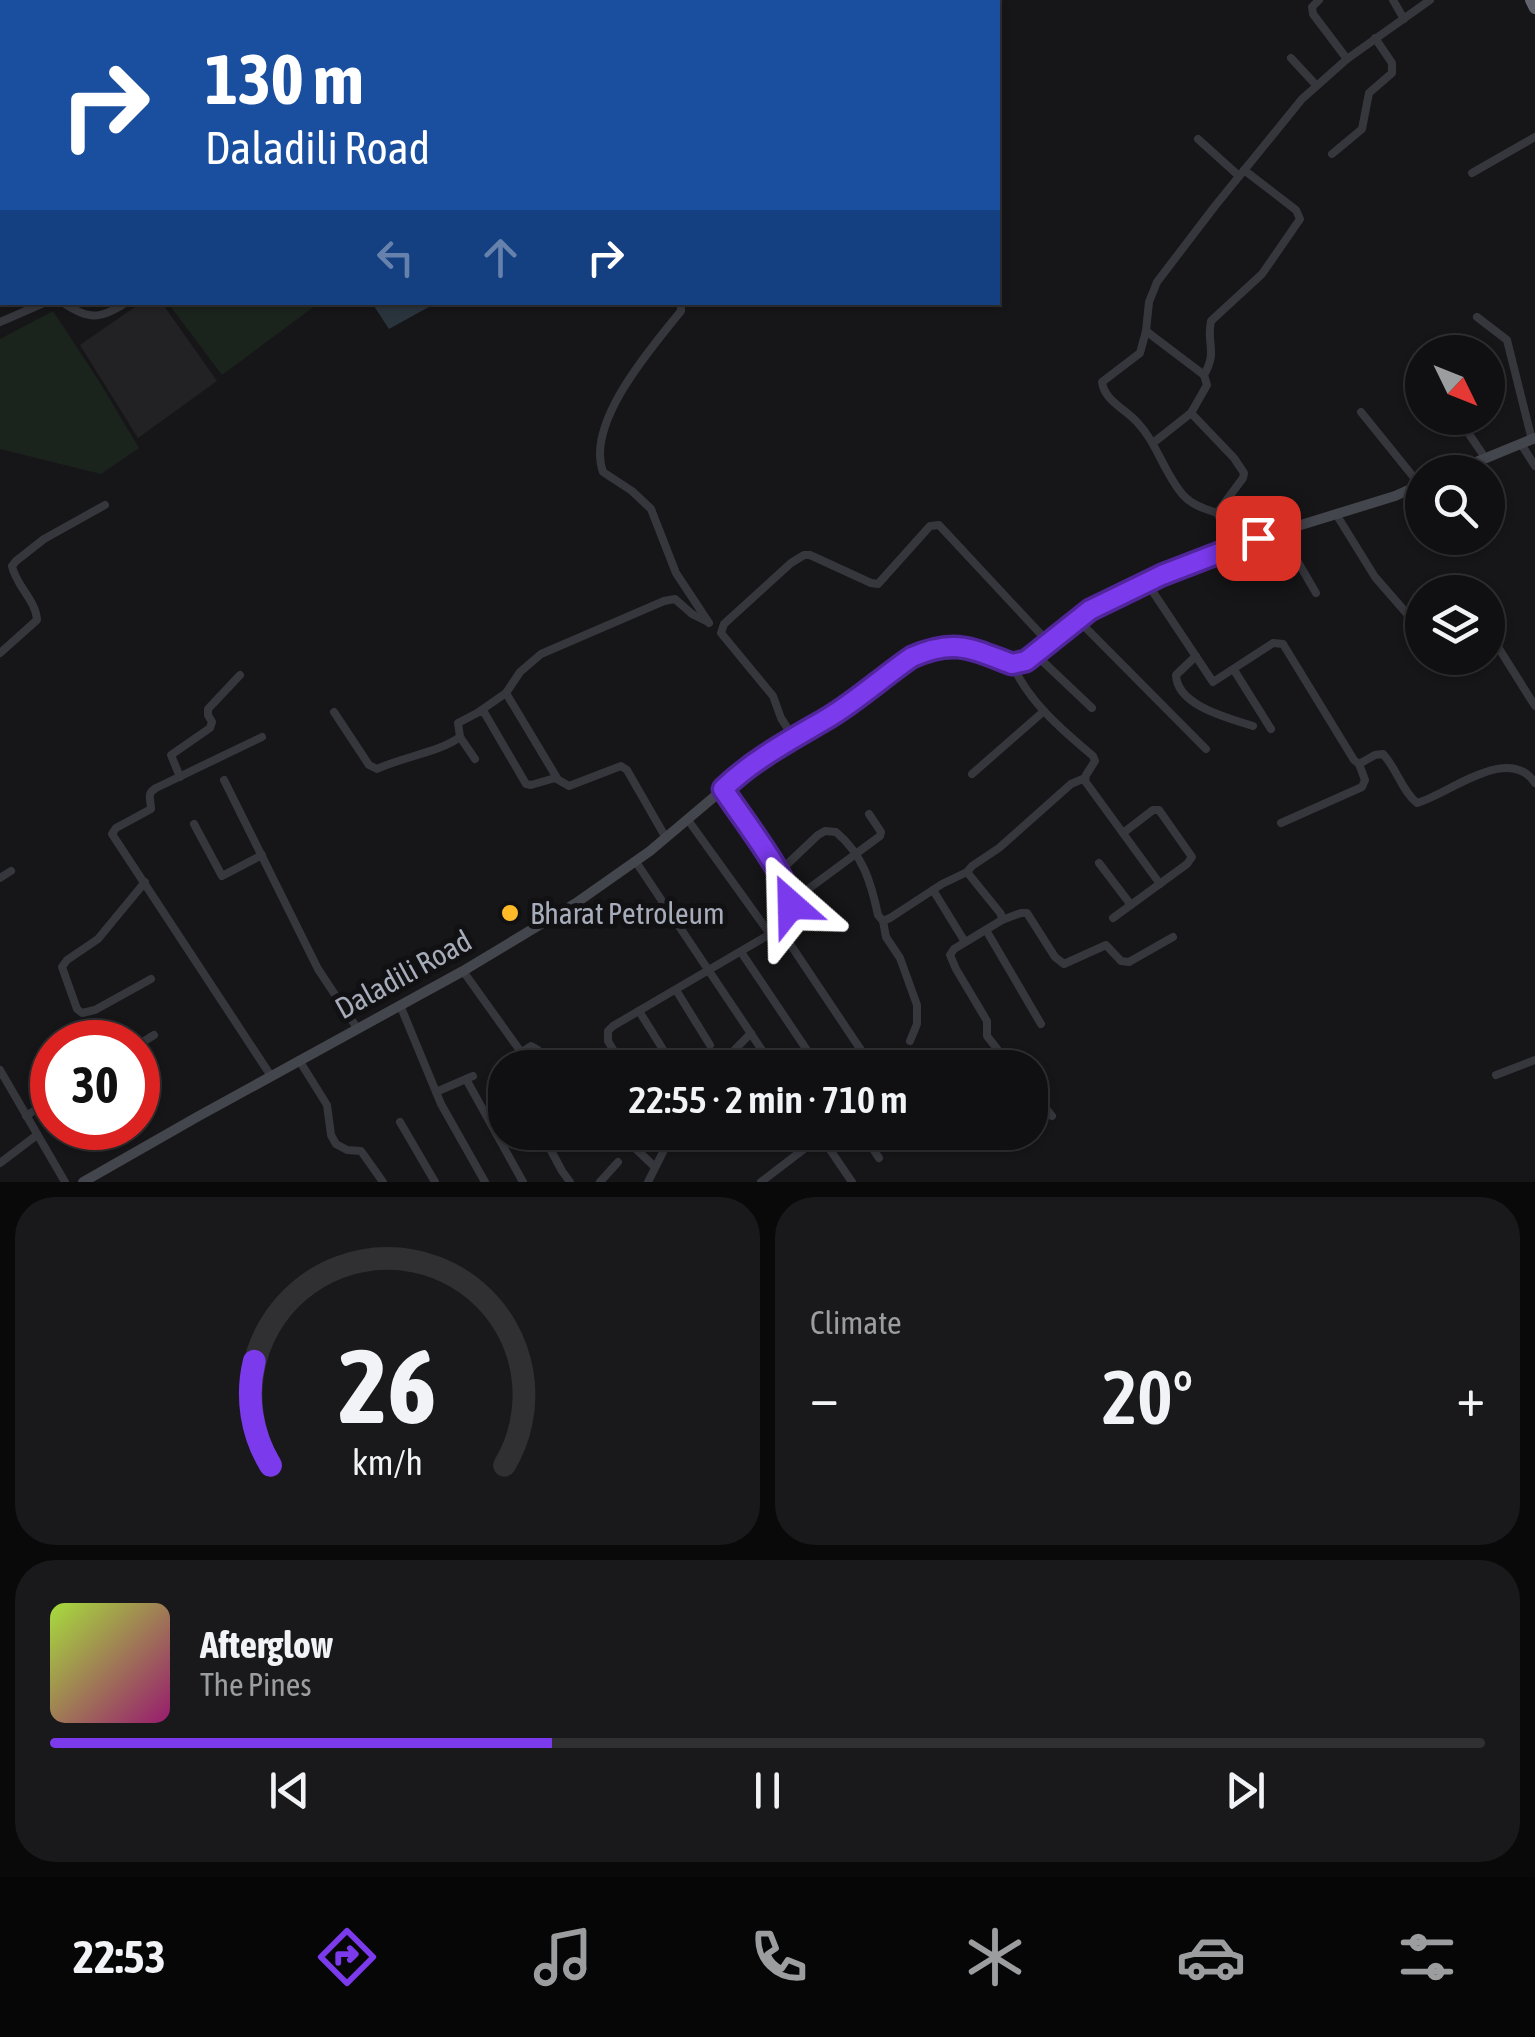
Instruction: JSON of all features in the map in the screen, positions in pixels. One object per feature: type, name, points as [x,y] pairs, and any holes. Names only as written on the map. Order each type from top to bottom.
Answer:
[{"type":"highway","points":[[1531,0],[1535,8]]},
{"type":"main road","points":[[1496,455],[1529,441]]},
{"type":"main road","points":[[1012,664],[1026,661],[1090,610],[1147,584],[1236,545],[1405,491]]},
{"type":"main road","name":"Daladili Road","points":[[83,1182],[576,904],[636,862],[754,764],[832,716],[900,665],[926,651],[961,646],[1012,664]]},
{"type":"street","points":[[1319,0],[1312,7],[1313,14],[1347,59]]},
{"type":"street","points":[[1393,0],[1404,18]]},
{"type":"street","points":[[1236,545],[1217,514],[1184,497],[1140,426],[1101,386],[1104,378],[1140,353],[1149,302],[1157,282],[1288,116],[1347,59],[1430,0]]},
{"type":"street","points":[[1332,154],[1362,128],[1369,94],[1392,73],[1392,63],[1375,38]]},
{"type":"street","points":[[1290,58],[1316,85]]},
{"type":"street","points":[[1472,173],[1535,137]]},
{"type":"street","points":[[1198,139],[1296,210],[1300,219],[1262,274],[1212,321],[1212,360],[1204,375]]},
{"type":"street","points":[[0,322],[39,305]]},
{"type":"street","points":[[66,305],[87,317],[106,314],[122,305]]},
{"type":"street","points":[[680,305],[681,311],[614,405],[605,426],[600,460],[603,472],[651,509],[676,574],[709,623]]},
{"type":"street","points":[[1477,317],[1507,340],[1535,466]]},
{"type":"street","points":[[1146,330],[1206,380],[1206,391],[1191,413],[1152,443]]},
{"type":"street","points":[[1361,412],[1405,465]]},
{"type":"street","points":[[1191,413],[1244,473],[1217,514]]},
{"type":"street","points":[[0,653],[38,620],[12,566],[44,539],[105,505]]},
{"type":"street","points":[[1336,514],[1375,577],[1405,611]]},
{"type":"street","points":[[721,629],[797,558],[810,556],[878,584],[935,524],[942,527],[1049,644]]},
{"type":"street","points":[[1280,532],[1316,593]]},
{"type":"street","points":[[1147,584],[1213,682],[1274,644],[1283,644],[1360,764],[1365,780],[1362,787],[1281,823]]},
{"type":"street","points":[[475,760],[460,737],[458,723],[506,693],[520,672],[540,654],[664,600],[675,599],[692,614],[721,629]]},
{"type":"street","points":[[1076,620],[1206,749]]},
{"type":"street","points":[[721,629],[722,638],[773,696],[793,737]]},
{"type":"street","points":[[1035,654],[1092,708]]},
{"type":"street","points":[[1196,656],[1176,675],[1181,689],[1202,708],[1254,726]]},
{"type":"street","points":[[1505,658],[1535,706]]},
{"type":"street","points":[[882,921],[999,848],[1071,784],[1085,778],[1093,765],[1093,756],[1044,710],[1023,686],[1012,664]]},
{"type":"street","points":[[1234,670],[1271,730]]},
{"type":"street","points":[[180,776],[172,755],[212,726],[208,709],[240,675]]},
{"type":"street","points":[[506,693],[557,778],[569,786],[618,766],[625,768],[666,838]]},
{"type":"street","points":[[972,774],[1044,710]]},
{"type":"street","points":[[334,712],[374,769],[446,746],[460,737]]},
{"type":"street","points":[[479,712],[486,714],[526,784],[557,778]]},
{"type":"street","points":[[262,737],[152,790],[151,809],[113,831],[271,1076]]},
{"type":"street","points":[[1360,764],[1383,754],[1417,803],[1500,767],[1523,771],[1535,783]]},
{"type":"street","points":[[1085,778],[1160,884]]},
{"type":"street","points":[[224,780],[318,969],[357,1028]]},
{"type":"street","points":[[723,789],[780,873],[792,901]]},
{"type":"street","points":[[1113,918],[1192,858],[1159,810],[1153,810],[1123,833]]},
{"type":"street","points":[[780,928],[792,901],[881,834],[869,814]]},
{"type":"street","points":[[688,820],[770,934]]},
{"type":"street","points":[[194,824],[220,875],[262,855]]},
{"type":"street","points":[[780,873],[825,831],[836,832],[857,855],[867,872],[886,937],[900,958],[917,1004],[910,1042]]},
{"type":"street","points":[[636,862],[762,1050]]},
{"type":"street","points":[[1100,863],[1131,904]]},
{"type":"street","points":[[0,878],[11,871]]},
{"type":"street","points":[[966,872],[1002,920]]},
{"type":"street","points":[[145,882],[98,939],[62,967],[82,1013],[95,1010],[151,979]]},
{"type":"street","points":[[933,890],[965,942]]},
{"type":"street","points":[[614,1050],[608,1031],[813,909]]},
{"type":"street","points":[[998,1050],[987,1036],[986,1020],[956,969],[951,951],[1021,913],[1028,913],[1055,957],[1064,964],[1106,946],[1128,962],[1173,937]]},
{"type":"street","points":[[780,928],[861,1050]]},
{"type":"street","points":[[986,930],[1041,1024]]},
{"type":"street","points":[[741,952],[806,1050]]},
{"type":"street","points":[[463,971],[520,1050]]},
{"type":"street","points":[[676,990],[710,1045]]},
{"type":"street","points":[[400,1005],[436,1092],[485,1182]]},
{"type":"street","points":[[640,1011],[663,1050]]},
{"type":"street","points":[[735,1050],[751,1034]]},
{"type":"street","points":[[299,1060],[327,1105],[336,1144],[347,1150],[361,1150],[383,1182]]},
{"type":"street","points":[[1496,1075],[1535,1060]]},
{"type":"street","points":[[0,1070],[30,1123]]},
{"type":"street","points":[[436,1092],[470,1078],[523,1182]]},
{"type":"street","points":[[1048,1111],[1052,1116]]},
{"type":"street","points":[[26,1116],[30,1113]]},
{"type":"street","points":[[400,1122],[435,1182]]},
{"type":"street","points":[[0,1163],[30,1140]]},
{"type":"street","points":[[46,1150],[65,1182]]},
{"type":"street","points":[[551,1150],[570,1182]]},
{"type":"street","points":[[637,1150],[655,1167]]},
{"type":"street","points":[[648,1182],[664,1150]]},
{"type":"street","points":[[762,1182],[800,1150]]},
{"type":"street","points":[[830,1150],[849,1179],[838,1182]]},
{"type":"street","points":[[874,1150],[880,1158]]},
{"type":"street","points":[[600,1182],[618,1162]]},
{"type":"shaded area","points":[[138,305],[163,305],[217,381],[138,438],[80,345]]},
{"type":"shaded area","points":[[170,305],[316,305],[222,375]]},
{"type":"shaded area","points":[[373,305],[432,305],[389,329]]},
{"type":"shaded area","points":[[53,311],[139,448],[101,474],[0,449],[0,339]]},
{"type":"place","name":"Bharat Petroleum","points":[[510,913]]},
{"type":"route","points":[[791,905],[780,873],[723,789],[741,774],[793,737],[832,716],[912,657],[938,648],[961,646],[1018,664],[1090,610],[1162,575],[1258,538]]}]
